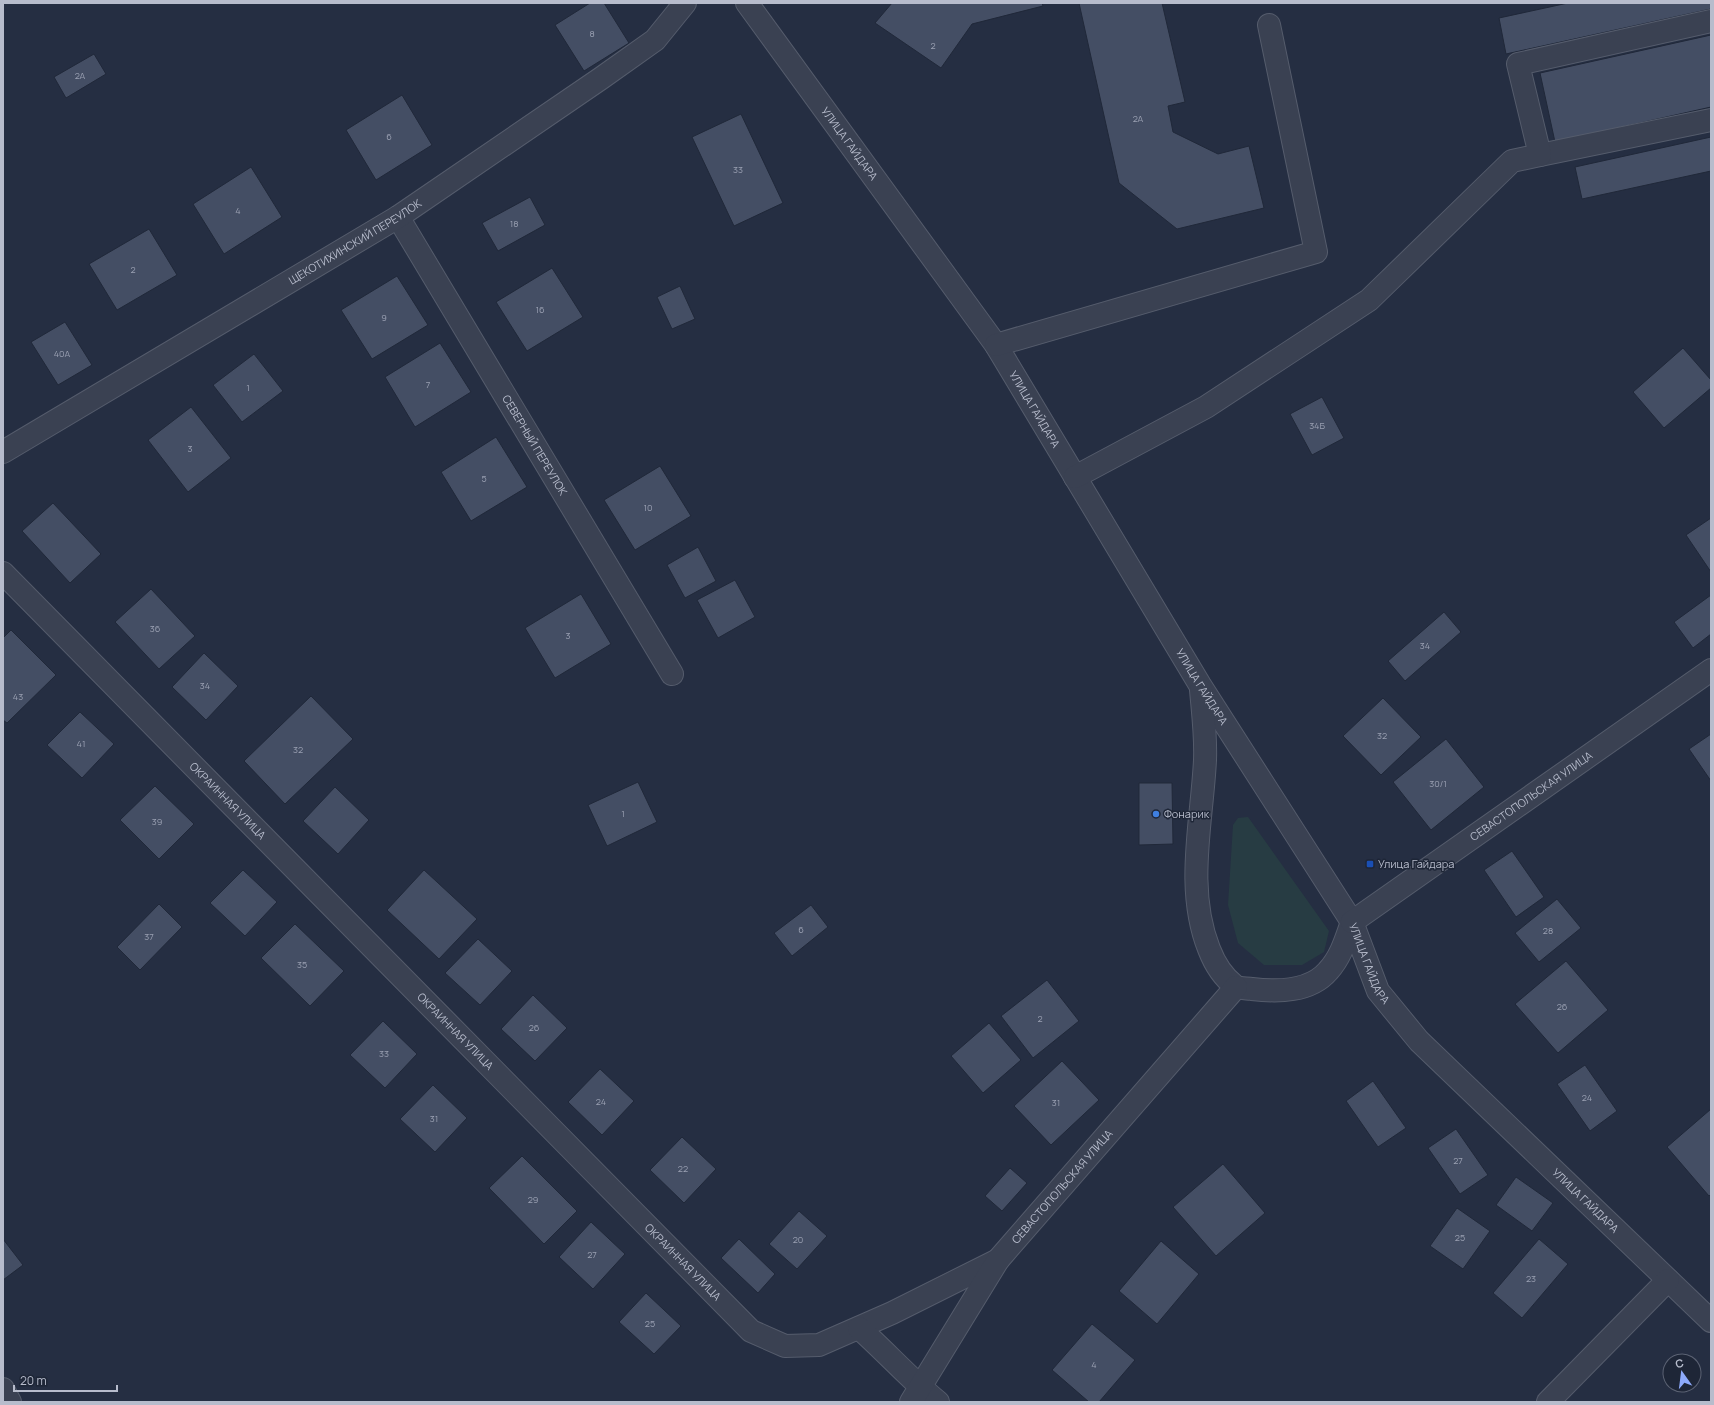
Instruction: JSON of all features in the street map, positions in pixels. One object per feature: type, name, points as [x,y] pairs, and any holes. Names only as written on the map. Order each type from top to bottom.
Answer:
[{"type":"street","name":"ЩЕКОТИХИНСКИЙ ПЕРЕУЛОК","points":[[3,452],[398,217],[600,80],[655,40],[685,3]]},
{"type":"street","name":"УЛИЦА ГАЙДАРА","points":[[747,3],[996,345],[1200,685],[1352,922],[1378,991],[1419,1041],[1711,1321]]},
{"type":"street","points":[[1540,155],[1518,64],[1711,21]]},
{"type":"street","points":[[996,345],[1316,252],[1269,25]]},
{"type":"street","points":[[1075,477],[1206,407],[1369,300],[1512,161],[1711,120]]},
{"type":"street","name":"СЕВЕРНЫЙ ПЕРЕУЛОК","points":[[398,217],[672,674]]},
{"type":"street","name":"ОКРАИННАЯ УЛИЦА","points":[[3,573],[751,1331],[785,1346],[819,1345],[892,1313],[998,1260]]},
{"type":"street","name":"СЕВАСТОПОЛЬСКАЯ УЛИЦА","points":[[1352,922],[1711,670]]},
{"type":"street","points":[[1200,685],[1205,723],[1205,758],[1195,881],[1199,916],[1209,948],[1219,969],[1236,987],[1271,991],[1293,989],[1314,983],[1328,971],[1339,956],[1352,922]]},
{"type":"street","name":"СЕВАСТОПОЛЬСКАЯ УЛИЦА","points":[[916,1395],[998,1260],[1236,987]]},
{"type":"street","points":[[1548,1402],[1668,1280]]},
{"type":"street","points":[[859,1328],[886,1351],[916,1395],[938,1402]]},
{"type":"street","points":[[3,1389],[10,1402]]},
{"type":"shaded area","points":[[1248,817],[1329,931],[1324,952],[1302,965],[1264,965],[1238,943],[1228,905],[1233,825],[1238,818]]},
{"type":"building","points":[[590,3],[604,3],[629,43],[584,71],[555,25]]},
{"type":"building","points":[[892,3],[1042,3],[1043,6],[972,24],[941,68],[875,23]]},
{"type":"building","points":[[1079,3],[1162,3],[1185,102],[1168,106],[1173,132],[1218,154],[1249,146],[1264,208],[1177,229],[1119,183]]},
{"type":"building","points":[[1568,3],[1711,3],[1711,9],[1506,54],[1499,18]]},
{"type":"building","points":[[1711,35],[1711,107],[1555,142],[1540,73]]},
{"type":"building","points":[[94,54],[106,74],[66,98],[54,77]]},
{"type":"building","points":[[402,95],[432,145],[376,180],[346,130]]},
{"type":"building","points":[[741,114],[783,203],[734,226],[692,137]]},
{"type":"building","points":[[1711,137],[1711,171],[1582,199],[1575,167]]},
{"type":"building","points":[[251,167],[282,217],[224,254],[193,204]]},
{"type":"building","points":[[530,197],[545,225],[498,251],[482,223]]},
{"type":"building","points":[[149,229],[177,275],[117,310],[89,264]]},
{"type":"building","points":[[552,268],[583,317],[527,351],[496,302]]},
{"type":"building","points":[[397,276],[428,325],[372,359],[341,310]]},
{"type":"building","points":[[680,286],[695,319],[672,329],[657,297]]},
{"type":"building","points":[[65,322],[92,365],[58,385],[31,342]]},
{"type":"building","points":[[440,343],[471,392],[415,427],[385,377]]},
{"type":"building","points":[[1683,348],[1711,380],[1711,388],[1664,428],[1633,392]]},
{"type":"building","points":[[254,354],[283,391],[242,422],[213,385]]},
{"type":"building","points":[[1322,397],[1344,438],[1312,455],[1290,414]]},
{"type":"building","points":[[191,407],[231,458],[188,492],[148,440]]},
{"type":"building","points":[[496,437],[527,487],[471,521],[441,472]]},
{"type":"building","points":[[660,466],[691,516],[635,550],[604,500]]},
{"type":"building","points":[[53,503],[101,554],[70,583],[22,531]]},
{"type":"building","points":[[1711,518],[1711,572],[1686,535]]},
{"type":"building","points":[[698,547],[716,581],[685,598],[667,565]]},
{"type":"building","points":[[735,580],[755,617],[718,638],[697,600]]},
{"type":"building","points":[[151,589],[195,636],[159,669],[115,622]]},
{"type":"building","points":[[581,594],[611,644],[555,678],[525,628]]},
{"type":"building","points":[[1711,595],[1711,634],[1693,648],[1674,622]]},
{"type":"building","points":[[1444,612],[1461,632],[1405,681],[1388,661]]},
{"type":"building","points":[[11,630],[56,675],[7,723],[3,720],[3,638]]},
{"type":"building","points":[[204,653],[238,686],[206,720],[172,687]]},
{"type":"building","points":[[311,696],[353,739],[285,804],[244,761]]},
{"type":"building","points":[[1383,698],[1421,737],[1381,775],[1343,736]]},
{"type":"building","points":[[80,712],[114,744],[82,778],[47,745]]},
{"type":"building","points":[[1711,734],[1711,781],[1689,749]]},
{"type":"building","points":[[1446,739],[1484,787],[1431,830],[1393,782]]},
{"type":"building","points":[[638,782],[657,822],[607,846],[588,805]]},
{"type":"building","name":"Фонарик","points":[[1139,783],[1172,783],[1173,844],[1139,845]]},
{"type":"building","points":[[155,786],[194,824],[159,859],[120,820]]},
{"type":"building","points":[[335,787],[369,820],[338,854],[303,821]]},
{"type":"building","points":[[1512,851],[1544,897],[1516,917],[1484,870]]},
{"type":"building","points":[[243,870],[277,902],[245,936],[210,903]]},
{"type":"building","points":[[424,870],[477,919],[439,959],[387,910]]},
{"type":"building","points":[[1557,899],[1581,928],[1539,962],[1515,933]]},
{"type":"building","points":[[159,904],[182,927],[140,970],[117,947]]},
{"type":"building","points":[[811,905],[828,927],[792,956],[774,933]]},
{"type":"building","points":[[295,924],[344,971],[310,1006],[261,958]]},
{"type":"building","points":[[478,939],[512,971],[480,1005],[445,973]]},
{"type":"building","points":[[1566,961],[1608,1010],[1558,1053],[1515,1004]]},
{"type":"building","points":[[1047,980],[1079,1021],[1033,1058],[1001,1016]]},
{"type":"building","points":[[533,995],[567,1028],[535,1061],[501,1029]]},
{"type":"building","points":[[383,1021],[417,1054],[385,1088],[350,1055]]},
{"type":"building","points":[[989,1023],[1021,1060],[983,1093],[951,1056]]},
{"type":"building","points":[[1062,1061],[1099,1100],[1051,1145],[1014,1106]]},
{"type":"building","points":[[1585,1065],[1617,1111],[1590,1131],[1557,1084]]},
{"type":"building","points":[[600,1069],[634,1101],[602,1135],[568,1102]]},
{"type":"building","points":[[1373,1081],[1406,1128],[1378,1147],[1346,1101]]},
{"type":"building","points":[[433,1085],[467,1118],[435,1152],[400,1119]]},
{"type":"building","points":[[1711,1109],[1711,1194],[1709,1196],[1667,1147]]},
{"type":"building","points":[[1456,1129],[1488,1175],[1460,1194],[1428,1148]]},
{"type":"building","points":[[682,1137],[716,1169],[684,1203],[650,1170]]},
{"type":"building","points":[[522,1156],[577,1211],[544,1244],[489,1188]]},
{"type":"building","points":[[1223,1164],[1265,1213],[1216,1256],[1173,1207]]},
{"type":"building","points":[[1010,1168],[1027,1183],[1002,1211],[985,1196]]},
{"type":"building","points":[[1516,1177],[1553,1203],[1532,1231],[1496,1205]]},
{"type":"building","points":[[1457,1208],[1490,1231],[1463,1269],[1430,1246]]},
{"type":"building","points":[[799,1211],[827,1236],[797,1269],[769,1244]]},
{"type":"building","points":[[591,1222],[625,1254],[593,1289],[559,1257]]},
{"type":"building","points":[[3,1239],[23,1265],[3,1280]]},
{"type":"building","points":[[739,1239],[775,1274],[758,1293],[721,1258]]},
{"type":"building","points":[[1539,1239],[1568,1264],[1522,1318],[1493,1293]]},
{"type":"building","points":[[1161,1241],[1199,1274],[1157,1324],[1119,1291]]},
{"type":"building","points":[[646,1293],[681,1326],[654,1354],[619,1322]]},
{"type":"building","points":[[1092,1324],[1135,1360],[1099,1402],[1089,1402],[1052,1370]]},
{"type":"place","name":"Фонарик","points":[[1156,814]]},
{"type":"place","name":"Улица Гайдара","points":[[1370,864]]}]
